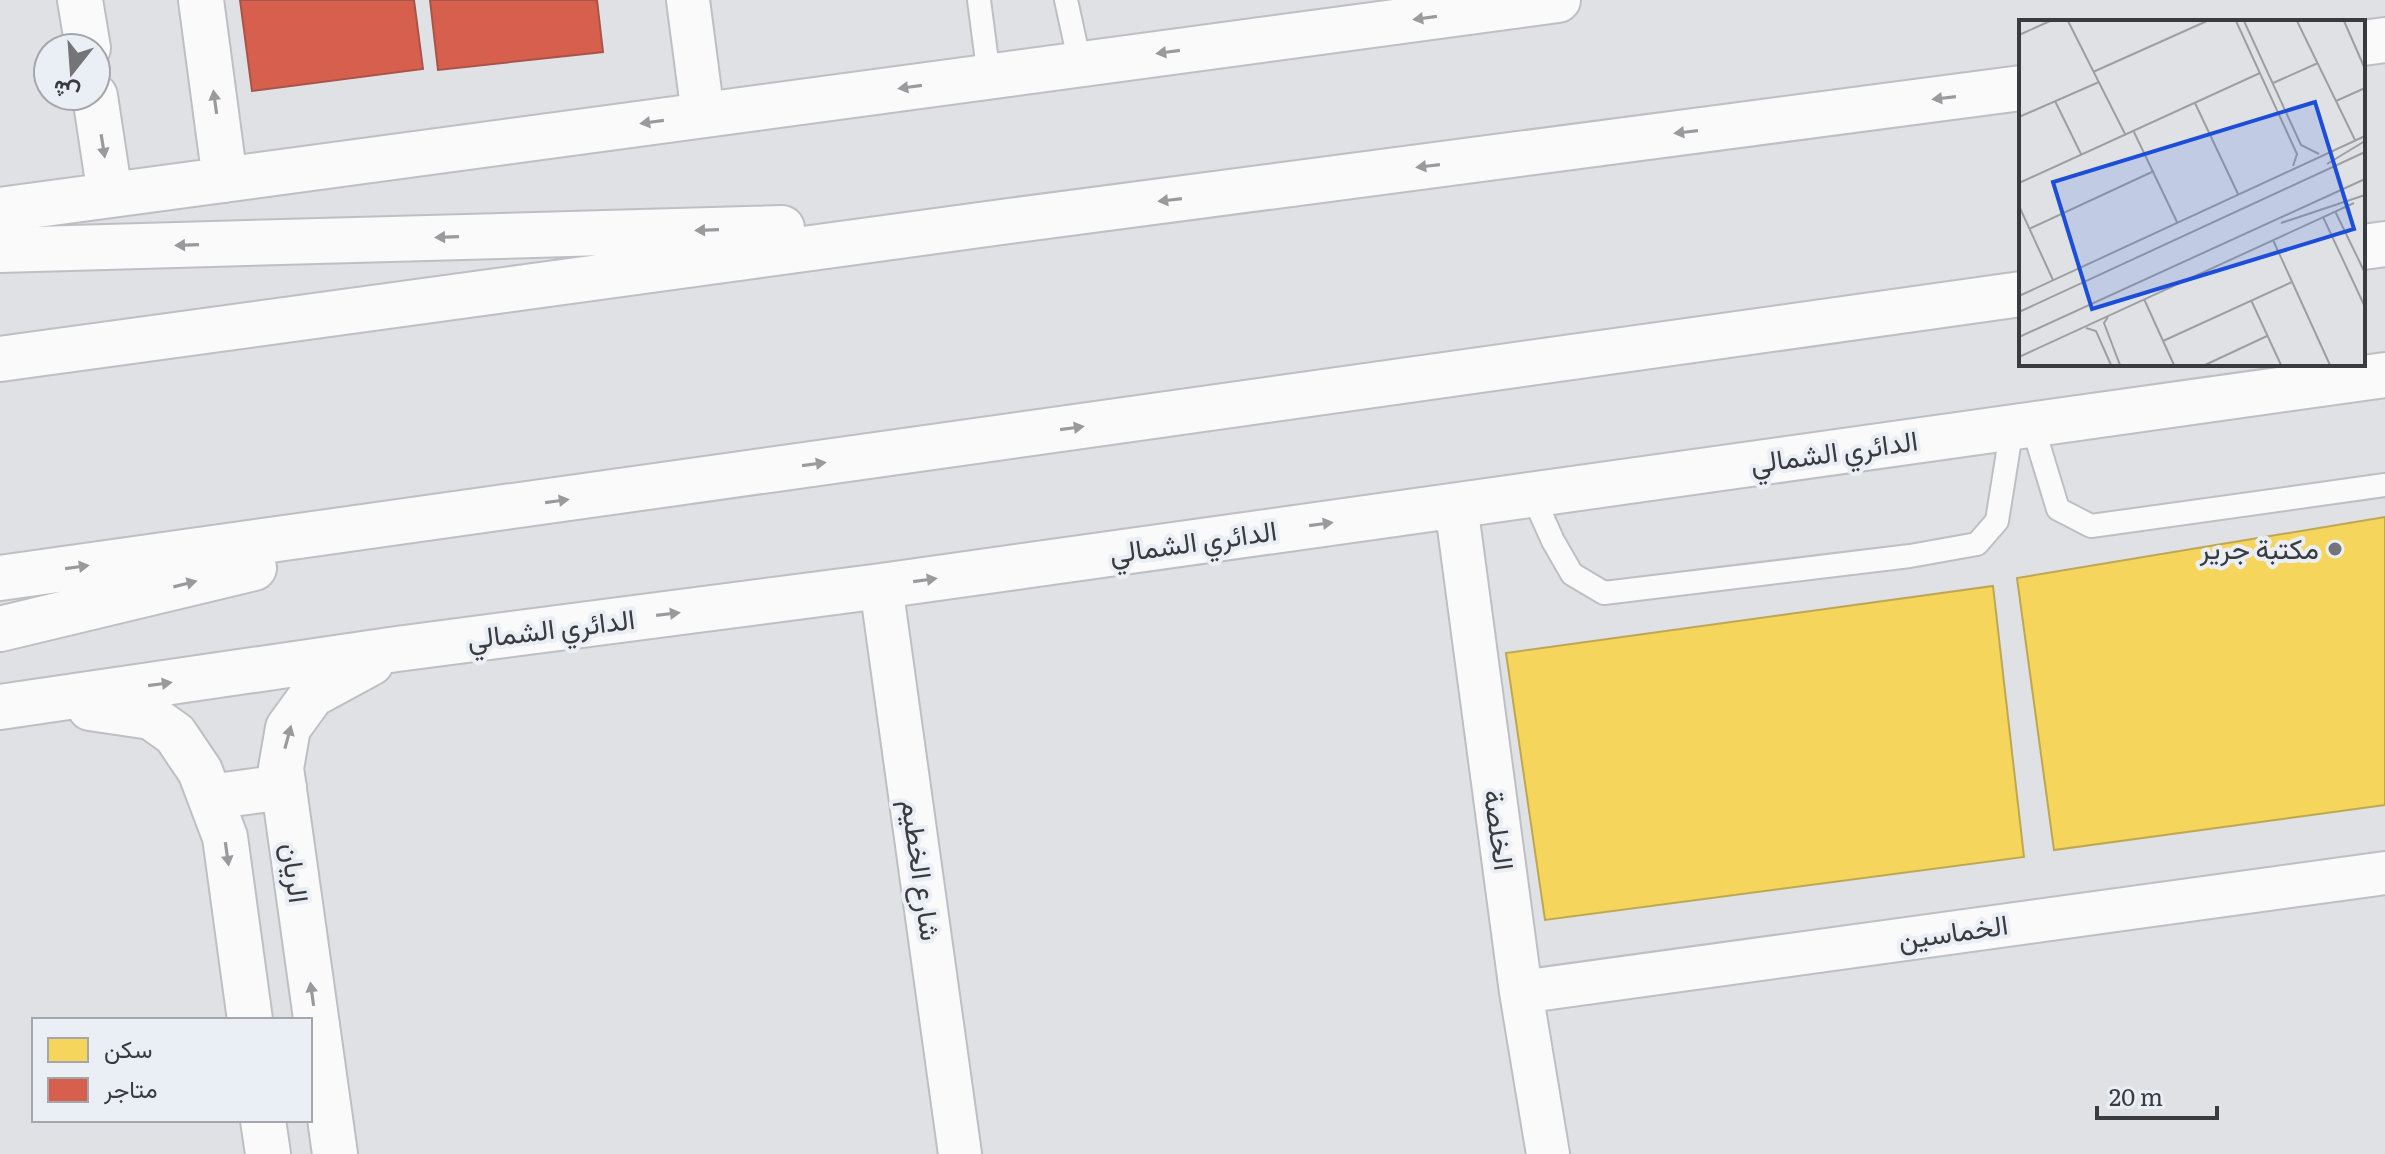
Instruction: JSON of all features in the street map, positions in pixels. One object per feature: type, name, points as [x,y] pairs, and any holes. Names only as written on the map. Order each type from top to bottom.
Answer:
[{"type":"main road","points":[[80,0],[85,32]]},
{"type":"main road","points":[[201,0],[225,180]]},
{"type":"main road","points":[[0,210],[1556,0]]},
{"type":"main road","points":[[2365,43],[2385,40]]},
{"type":"main road","points":[[0,359],[1009,221],[2019,88]]},
{"type":"main road","points":[[97,112],[110,195]]},
{"type":"main road","points":[[0,250],[1009,221]]},
{"type":"main road","points":[[2365,247],[2385,244]]},
{"type":"main road","points":[[0,578],[2019,294]]},
{"type":"main road","name":"الدائري الشمالي","points":[[20,704],[397,649],[881,586],[2385,375]]},
{"type":"main road","points":[[0,629],[493,510]]},
{"type":"main road","name":"الريان","points":[[335,1154],[281,768],[288,728],[312,695],[397,649]]},
{"type":"main road","points":[[20,704],[151,717],[175,734],[200,771],[225,837],[250,1018]]},
{"type":"main road","points":[[210,797],[284,787]]},
{"type":"main road","points":[[263,1122],[268,1154]]},
{"type":"street","points":[[688,0],[703,115]]},
{"type":"street","name":"الخلصة","points":[[1456,505],[1521,992],[1548,1154]]},
{"type":"street","name":"شارع الخطيم","points":[[881,586],[960,1154]]},
{"type":"street","name":"الخماسين","points":[[1521,992],[2385,873]]},
{"type":"lane","points":[[979,0],[989,77]]},
{"type":"lane","points":[[1066,0],[1080,64]]},
{"type":"lane","points":[[2022,426],[2058,509],[2091,526],[2385,485]]},
{"type":"lane","points":[[1532,494],[1572,574],[1604,593],[1910,556],[1977,544],[1997,521],[2022,426]]},
{"type":"building: سكن","points":[[2385,517],[2385,805],[2054,850],[2017,578]]},
{"type":"building: سكن","points":[[1993,586],[2024,857],[1545,920],[1506,653]]},
{"type":"building: متاجر","points":[[240,0],[414,0],[423,69],[252,91]]},
{"type":"building: متاجر","points":[[430,0],[597,0],[603,52],[438,70]]},
{"type":"place","name":"مكتبة جرير","points":[[2335,549]]}]
